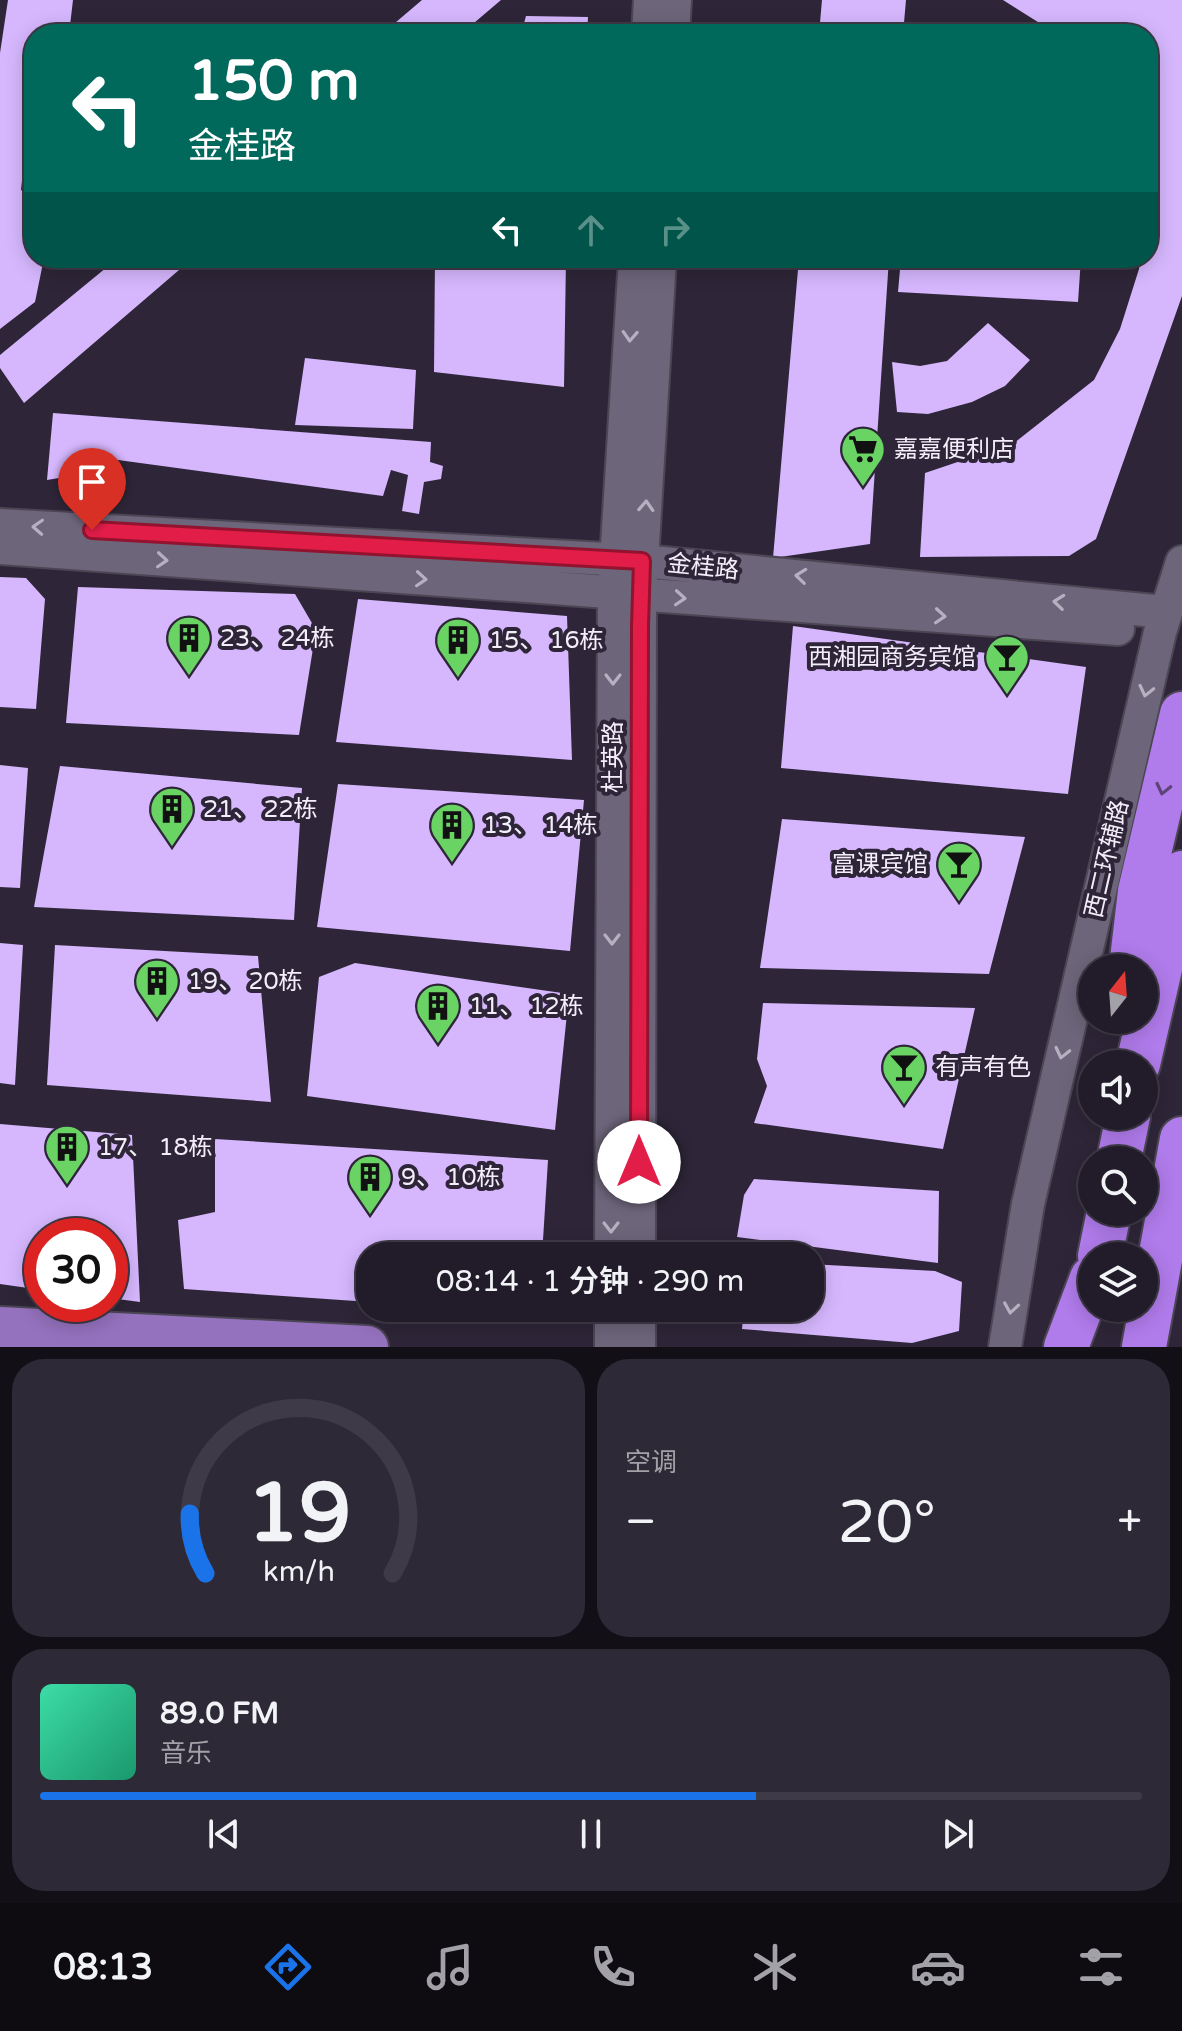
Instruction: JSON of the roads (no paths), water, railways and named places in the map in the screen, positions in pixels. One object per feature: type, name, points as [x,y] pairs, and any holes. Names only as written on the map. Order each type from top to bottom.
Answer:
[{"type":"highway","points":[[1133,954],[1140,891],[1182,714]]},
{"type":"highway","points":[[1141,1050],[1182,873]]},
{"type":"highway","points":[[1148,1336],[1182,1142]]},
{"type":"highway","points":[[1066,1347],[1078,1315]]},
{"type":"highway","points":[[1087,1347],[1090,1322]]},
{"type":"main road","points":[[0,1328],[367,1347]]},
{"type":"main road","points":[[0,1343],[97,1347]]},
{"type":"street","points":[[649,24],[650,0]]},
{"type":"street","points":[[674,24],[675,0]]},
{"type":"street","name":"杜英路","points":[[611,1242],[635,268]]},
{"type":"street","name":"杜英路","points":[[629,560],[659,268]]},
{"type":"street","name":"金桂路","points":[[0,525],[629,560],[1162,622]]},
{"type":"street","name":"金桂路","points":[[0,548],[627,594],[1162,622]]},
{"type":"street","name":"西二环辅路","points":[[1005,1347],[1028,1204],[1162,622],[1182,562]]},
{"type":"street","name":"杜英路","points":[[627,594],[639,1242]]},
{"type":"street","points":[[611,1322],[611,1347]]},
{"type":"street","points":[[639,1322],[639,1347]]},
{"type":"place","name":"嘉嘉便利店","points":[[863,488]]},
{"type":"place","name":"23、 24栋","points":[[189,677]]},
{"type":"place","name":"15、 16栋","points":[[458,679]]},
{"type":"place","name":"西湘园商务宾馆","points":[[1007,696]]},
{"type":"place","name":"21、 22栋","points":[[172,848]]},
{"type":"place","name":"13、 14栋","points":[[452,864]]},
{"type":"place","name":"富课宾馆","points":[[959,903]]},
{"type":"place","name":"19、 20栋","points":[[157,1020]]},
{"type":"place","name":"11、 12栋","points":[[438,1045]]},
{"type":"place","name":"有声有色","points":[[904,1106]]},
{"type":"place","name":"17、 18栋","points":[[67,1186]]},
{"type":"place","name":"9、 10栋","points":[[370,1216]]}]
